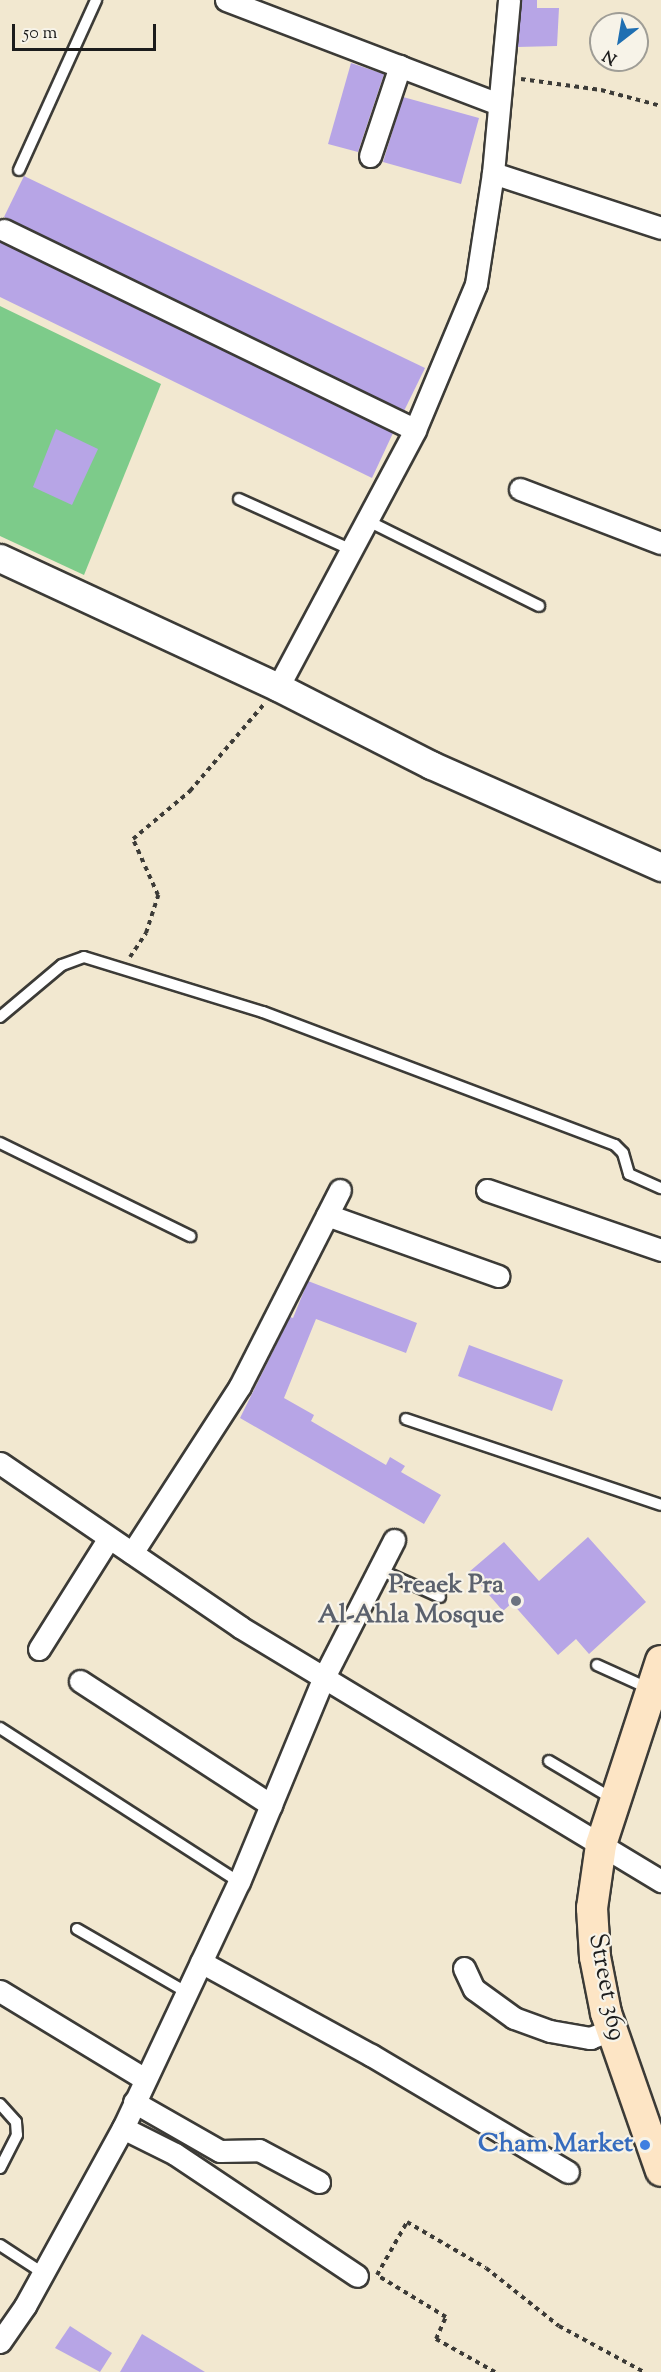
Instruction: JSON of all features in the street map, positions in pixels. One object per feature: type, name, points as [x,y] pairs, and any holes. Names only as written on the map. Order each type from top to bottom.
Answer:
[{"type":"main road","name":"Street 369","points":[[661,1661],[653,1701],[616,1800],[602,1845],[592,1908],[595,1957],[610,2030],[661,2170]]},
{"type":"street","points":[[226,0],[498,104]]},
{"type":"street","points":[[278,687],[415,430],[476,284],[493,174],[509,0]]},
{"type":"street","points":[[370,156],[400,66]]},
{"type":"street","points":[[493,174],[661,228]]},
{"type":"street","points":[[4,230],[415,430]]},
{"type":"street","points":[[520,489],[661,543]]},
{"type":"street","points":[[0,558],[278,687],[431,765],[661,867]]},
{"type":"street","points":[[132,1554],[240,1386],[340,1190]]},
{"type":"street","points":[[487,1190],[661,1250]]},
{"type":"street","points":[[327,1215],[498,1276]]},
{"type":"street","points":[[0,1462],[240,1627],[661,1881]]},
{"type":"street","points":[[39,1649],[109,1538]]},
{"type":"street","points":[[0,2342],[43,2273],[123,2128],[189,1993],[239,1882],[324,1677],[394,1540]]},
{"type":"street","points":[[80,1681],[271,1804]]},
{"type":"street","points":[[201,1962],[371,2055],[568,2172]]},
{"type":"street","points":[[464,1968],[474,1989],[514,2018],[581,2037],[590,2038],[610,2030]]},
{"type":"street","points":[[0,1991],[145,2079]]},
{"type":"street","points":[[135,2102],[220,2151],[259,2150],[319,2182]]},
{"type":"street","points":[[123,2128],[185,2160],[357,2276]]},
{"type":"lane","points":[[19,170],[96,0]]},
{"type":"lane","points":[[239,499],[352,550]]},
{"type":"lane","points":[[368,520],[538,606]]},
{"type":"lane","points":[[0,1017],[75,958],[84,957],[263,1012],[615,1145],[623,1153],[629,1174],[661,1188]]},
{"type":"lane","points":[[0,1143],[190,1236]]},
{"type":"lane","points":[[406,1419],[661,1505]]},
{"type":"lane","points":[[378,1569],[440,1597]]},
{"type":"lane","points":[[597,1665],[632,1684],[653,1701]]},
{"type":"lane","points":[[0,1728],[239,1882]]},
{"type":"lane","points":[[549,1761],[616,1800]]},
{"type":"lane","points":[[77,1929],[189,1993]]},
{"type":"lane","points":[[0,2104],[16,2122],[17,2135],[0,2168]]},
{"type":"lane","points":[[0,2245],[43,2273]]},
{"type":"path","points":[[502,76],[601,90],[661,106]]},
{"type":"path","points":[[122,968],[146,933],[158,895],[133,839],[190,791],[278,687]]},
{"type":"path","points":[[495,2372],[436,2339],[446,2317],[377,2275],[407,2222],[486,2268],[559,2326],[644,2372]]},
{"type":"green space","points":[[0,306],[161,384],[84,575],[0,536]]},
{"type":"building","points":[[522,0],[537,0],[537,8],[559,8],[557,46],[517,47]]},
{"type":"building","points":[[351,63],[384,74],[358,152],[328,144]]},
{"type":"building","points":[[403,97],[479,118],[461,184],[383,162]]},
{"type":"building","points":[[24,176],[425,368],[404,411],[4,217]]},
{"type":"building","points":[[0,242],[393,433],[372,478],[0,297]]},
{"type":"building","points":[[56,429],[98,449],[72,505],[33,487]]},
{"type":"building","points":[[308,1281],[417,1323],[406,1353],[316,1319],[284,1398],[314,1415],[311,1421],[386,1465],[390,1457],[405,1466],[401,1472],[441,1495],[424,1524],[240,1418],[290,1317],[293,1318]]},
{"type":"building","points":[[469,1345],[563,1380],[552,1411],[458,1376]]},
{"type":"building","points":[[588,1537],[646,1602],[589,1654],[576,1639],[558,1655],[512,1603],[503,1611],[469,1572],[504,1542],[539,1581]]},
{"type":"building","points":[[70,2326],[112,2353],[100,2372],[55,2348]]},
{"type":"building","points":[[142,2334],[205,2372],[120,2372]]},
{"type":"place","name":"Preaek Pra Al-Ahla Mosque","points":[[516,1601]]},
{"type":"place","name":"Cham Market","points":[[645,2145]]}]
